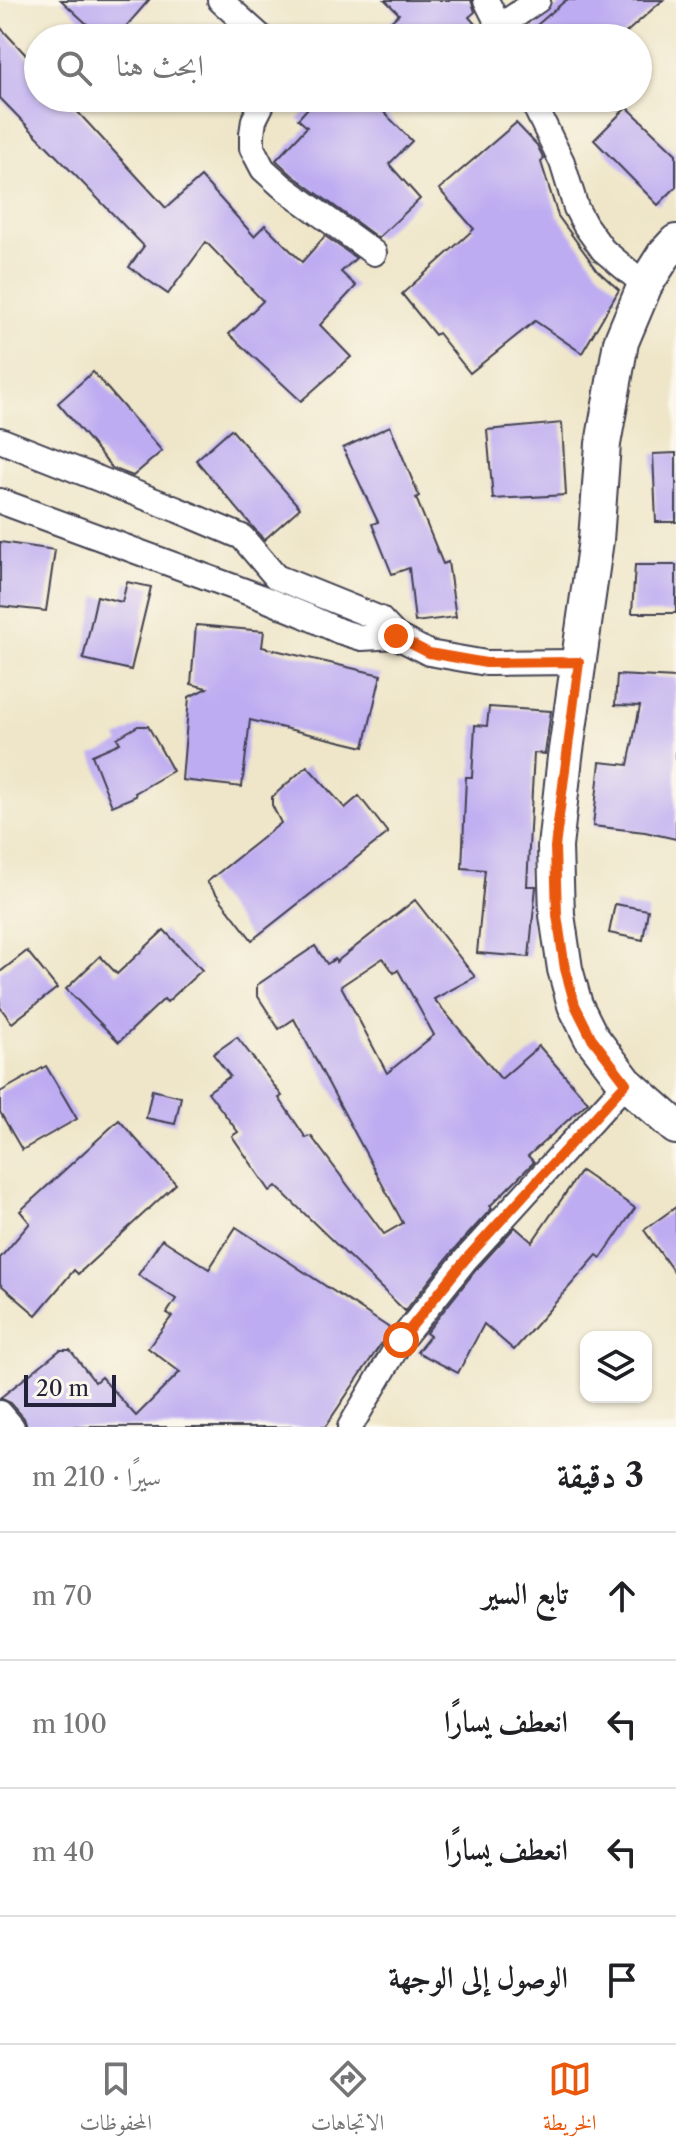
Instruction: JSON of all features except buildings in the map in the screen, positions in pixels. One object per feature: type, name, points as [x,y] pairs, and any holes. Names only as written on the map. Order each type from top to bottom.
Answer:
[{"type":"street","points":[[220,0],[247,24]]},
{"type":"street","points":[[486,0],[499,24]]},
{"type":"street","points":[[512,24],[538,0]]},
{"type":"street","points":[[258,112],[254,120],[252,148],[263,169],[374,253]]},
{"type":"street","points":[[538,112],[562,162],[576,208],[585,225],[603,250],[645,285]]},
{"type":"street","points":[[676,242],[645,285],[621,342],[603,444],[596,540],[555,847],[557,915],[565,969],[575,1005],[591,1037],[626,1083],[676,1127]]},
{"type":"street","points":[[0,440],[242,537],[276,577],[380,619],[396,636],[429,653],[486,663],[579,662]]},
{"type":"street","points":[[0,501],[258,596],[339,631],[362,638],[396,636]]},
{"type":"street","points":[[350,1427],[401,1340],[456,1271],[626,1083]]},
{"type":"street","points":[[0,1413],[12,1427]]},
{"type":"route","points":[[396,636],[429,653],[486,663],[579,662],[555,847],[557,915],[565,969],[575,1005],[591,1037],[626,1083],[465,1260],[401,1340]]}]
